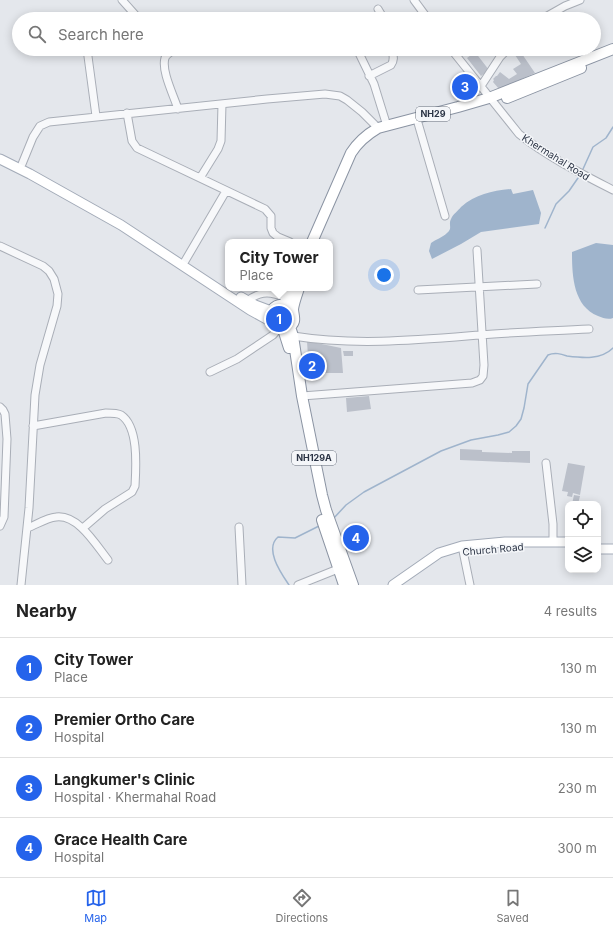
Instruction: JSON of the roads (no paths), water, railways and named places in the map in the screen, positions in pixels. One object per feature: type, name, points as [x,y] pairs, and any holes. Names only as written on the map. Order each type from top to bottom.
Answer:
[{"type":"highway","name":"NH29","points":[[601,54],[613,49]]},
{"type":"highway","name":"NH29","points":[[313,239],[351,153],[360,140],[383,127],[536,87],[613,55]]},
{"type":"highway","name":"NH29","points":[[319,239],[350,168],[362,148],[376,136],[388,131],[466,111],[596,56]]},
{"type":"highway","points":[[291,291],[288,304],[295,319],[286,330],[273,326],[271,316],[274,307],[288,304],[298,291]]},
{"type":"highway","name":"NH129A","points":[[286,330],[302,396],[310,442],[326,510],[353,585]]},
{"type":"highway","name":"NH129A","points":[[286,330],[317,502],[344,585]]},
{"type":"main road","points":[[0,153],[105,208],[225,287]]},
{"type":"main road","points":[[0,159],[121,225],[250,310],[271,316]]},
{"type":"main road","points":[[232,291],[271,316]]},
{"type":"main road","points":[[393,585],[439,553],[462,546],[505,542],[565,542]]},
{"type":"main road","points":[[601,543],[613,543]]},
{"type":"main road","name":"Church Road","points":[[404,585],[430,566],[450,555],[463,551],[510,546],[565,547]]},
{"type":"main road","points":[[601,548],[613,549]]},
{"type":"street","points":[[122,0],[133,12]]},
{"type":"street","points":[[414,0],[423,12]]},
{"type":"street","points":[[554,12],[580,0]]},
{"type":"street","points":[[88,56],[96,116]]},
{"type":"street","points":[[166,56],[165,58],[166,75],[178,109]]},
{"type":"street","points":[[360,56],[376,89],[383,127]]},
{"type":"street","points":[[369,76],[391,65],[394,56]]},
{"type":"street","name":"Khermahal Road","points":[[457,56],[519,134],[530,143],[613,190]]},
{"type":"street","points":[[481,86],[501,56]]},
{"type":"street","points":[[22,164],[33,136],[40,126],[49,122],[96,116],[325,94],[340,96],[383,127]]},
{"type":"street","points":[[200,178],[218,149],[221,141],[222,104]]},
{"type":"street","points":[[127,113],[132,141],[137,148],[265,209],[271,216],[271,228],[273,233],[283,239]]},
{"type":"street","points":[[418,123],[445,216]]},
{"type":"street","points":[[185,261],[226,191]]},
{"type":"street","points":[[0,246],[43,266],[54,279],[58,294],[57,306],[40,366],[34,396],[27,528],[21,585]]},
{"type":"street","points":[[302,396],[472,383],[480,380],[483,376],[477,250]]},
{"type":"street","points":[[418,290],[538,284]]},
{"type":"street","points":[[247,301],[256,294],[274,294],[288,304]]},
{"type":"street","points":[[210,372],[237,360],[273,335],[286,330],[342,342],[430,339],[590,329]]},
{"type":"street","points":[[0,407],[5,414],[7,445],[4,517],[0,526]]},
{"type":"street","points":[[33,426],[106,413],[121,415],[130,426],[134,436],[135,486],[132,492],[105,509],[83,528]]},
{"type":"street","points":[[546,463],[553,524],[553,541]]},
{"type":"street","points":[[27,528],[54,517],[66,517],[83,528],[108,560]]},
{"type":"street","points":[[239,527],[242,585]]},
{"type":"street","points":[[463,551],[470,585]]},
{"type":"street","points":[[298,585],[338,569]]},
{"type":"water","points":[[511,189],[513,194],[533,190],[541,213],[539,224],[481,232],[432,259],[429,251],[431,243],[449,231],[452,217],[461,207],[478,196]]},
{"type":"water","points":[[596,243],[613,245],[613,318],[611,319],[598,316],[583,305],[574,280],[572,252]]},
{"type":"waterway","points":[[583,169],[593,147],[606,138],[613,127]]},
{"type":"waterway","points":[[545,228],[556,204],[569,191],[578,178]]},
{"type":"waterway","points":[[333,519],[346,505],[364,492],[441,451],[471,440],[509,432],[521,419],[528,384],[548,355],[556,353],[585,358],[603,355],[613,348]]},
{"type":"waterway","points":[[289,585],[275,561],[273,554],[274,542],[278,537],[295,538],[319,526]]},
{"type":"place","name":"Langkumer's Clinic","points":[[465,87]]},
{"type":"place","name":"City Tower","points":[[279,319]]},
{"type":"place","name":"Premier Ortho Care","points":[[312,366]]},
{"type":"place","name":"Grace Health Care","points":[[356,538]]}]
